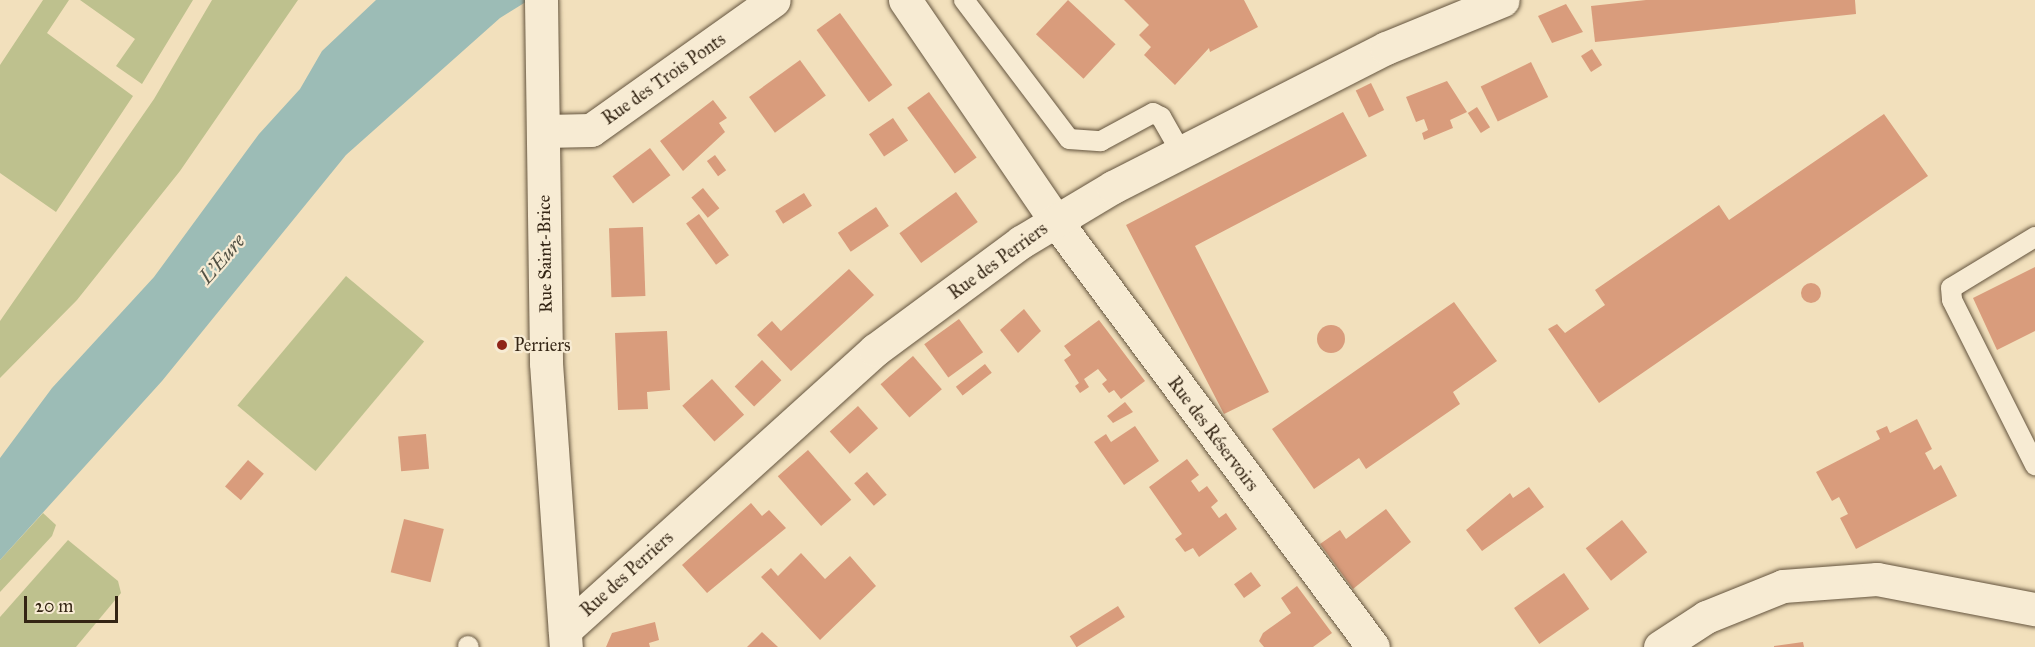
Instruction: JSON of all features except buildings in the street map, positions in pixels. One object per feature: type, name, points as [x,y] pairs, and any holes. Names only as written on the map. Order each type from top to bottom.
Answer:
[{"type":"street","name":"Rue des Trois Ponts","points":[[544,131],[591,130],[774,0]]},
{"type":"street","points":[[905,0],[1055,220]]},
{"type":"street","name":"Rue des Perriers","points":[[566,638],[875,350],[1055,220],[1386,48],[1503,0]]},
{"type":"street","name":"Rue Saint-Brice","points":[[541,2],[546,363],[566,638]]},
{"type":"street","name":"Rue des Réservoirs","points":[[1055,220],[1373,647]]},
{"type":"street","points":[[1660,647],[1706,617],[1783,586],[1877,579],[2035,609]]},
{"type":"lane","points":[[964,0],[1070,139],[1101,141],[1154,113],[1161,117],[1182,154]]},
{"type":"lane","points":[[2035,237],[1951,288],[1952,300],[2035,465]]},
{"type":"green space","points":[[43,0],[69,0],[47,33],[133,96],[56,212],[0,173],[0,65]]},
{"type":"green space","points":[[80,0],[193,0],[142,84],[116,66],[135,39]]},
{"type":"green space","points":[[212,0],[298,0],[180,171],[77,300],[0,378],[0,321],[154,99]]},
{"type":"green space","points":[[346,276],[424,342],[316,471],[237,405]]},
{"type":"green space","points":[[43,513],[56,525],[52,536],[0,592],[0,560]]},
{"type":"green space","points":[[68,540],[118,581],[121,593],[76,647],[0,647],[0,617]]},
{"type":"water","name":"L'Eure","points":[[376,0],[529,0],[500,18],[346,155],[162,381],[0,560],[0,458],[52,388],[154,277],[259,134],[300,89],[322,51]]},
{"type":"place","name":"Perriers","points":[[502,345]]}]
